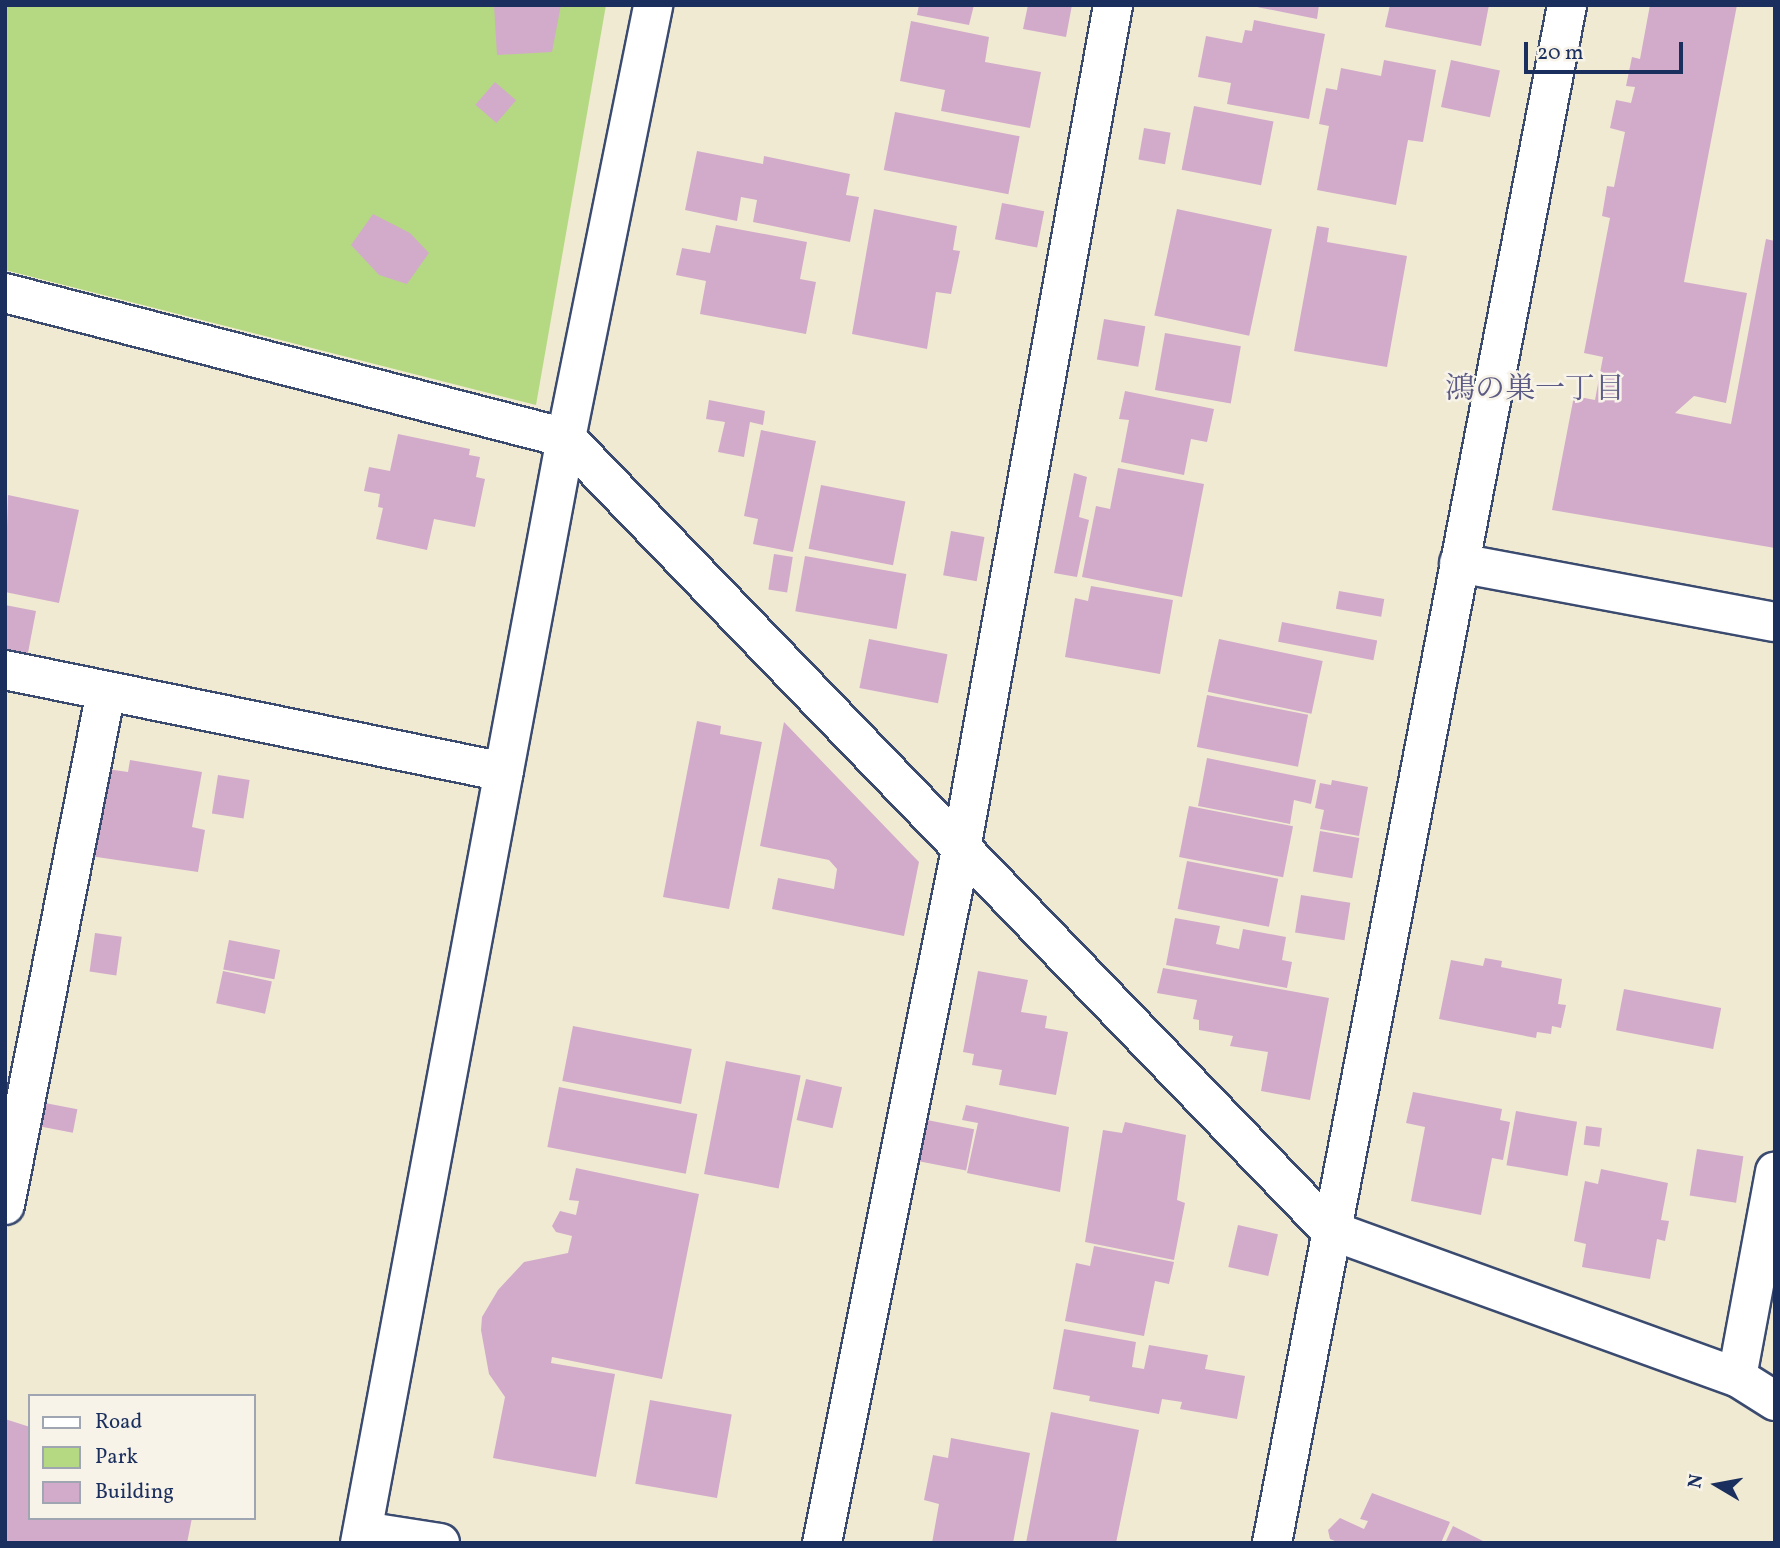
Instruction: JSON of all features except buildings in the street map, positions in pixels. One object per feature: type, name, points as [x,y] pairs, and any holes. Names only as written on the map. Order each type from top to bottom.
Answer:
[{"type":"street","points":[[440,1543],[361,1537],[566,438],[653,5]]},
{"type":"street","points":[[822,1543],[961,849],[1113,5]]},
{"type":"street","points":[[1272,1543],[1567,5]]},
{"type":"street","points":[[5,293],[566,438],[1330,1230],[1737,1377],[1775,1401]]},
{"type":"street","points":[[1459,564],[1775,622]]},
{"type":"street","points":[[5,670],[503,772]]},
{"type":"street","points":[[5,1205],[106,691]]},
{"type":"street","points":[[1737,1377],[1775,1171]]},
{"type":"green space","points":[[5,5],[606,5],[536,405],[5,270]]},
{"type":"district","name":"鴻の巣一丁目","points":[[1535,390]]}]
